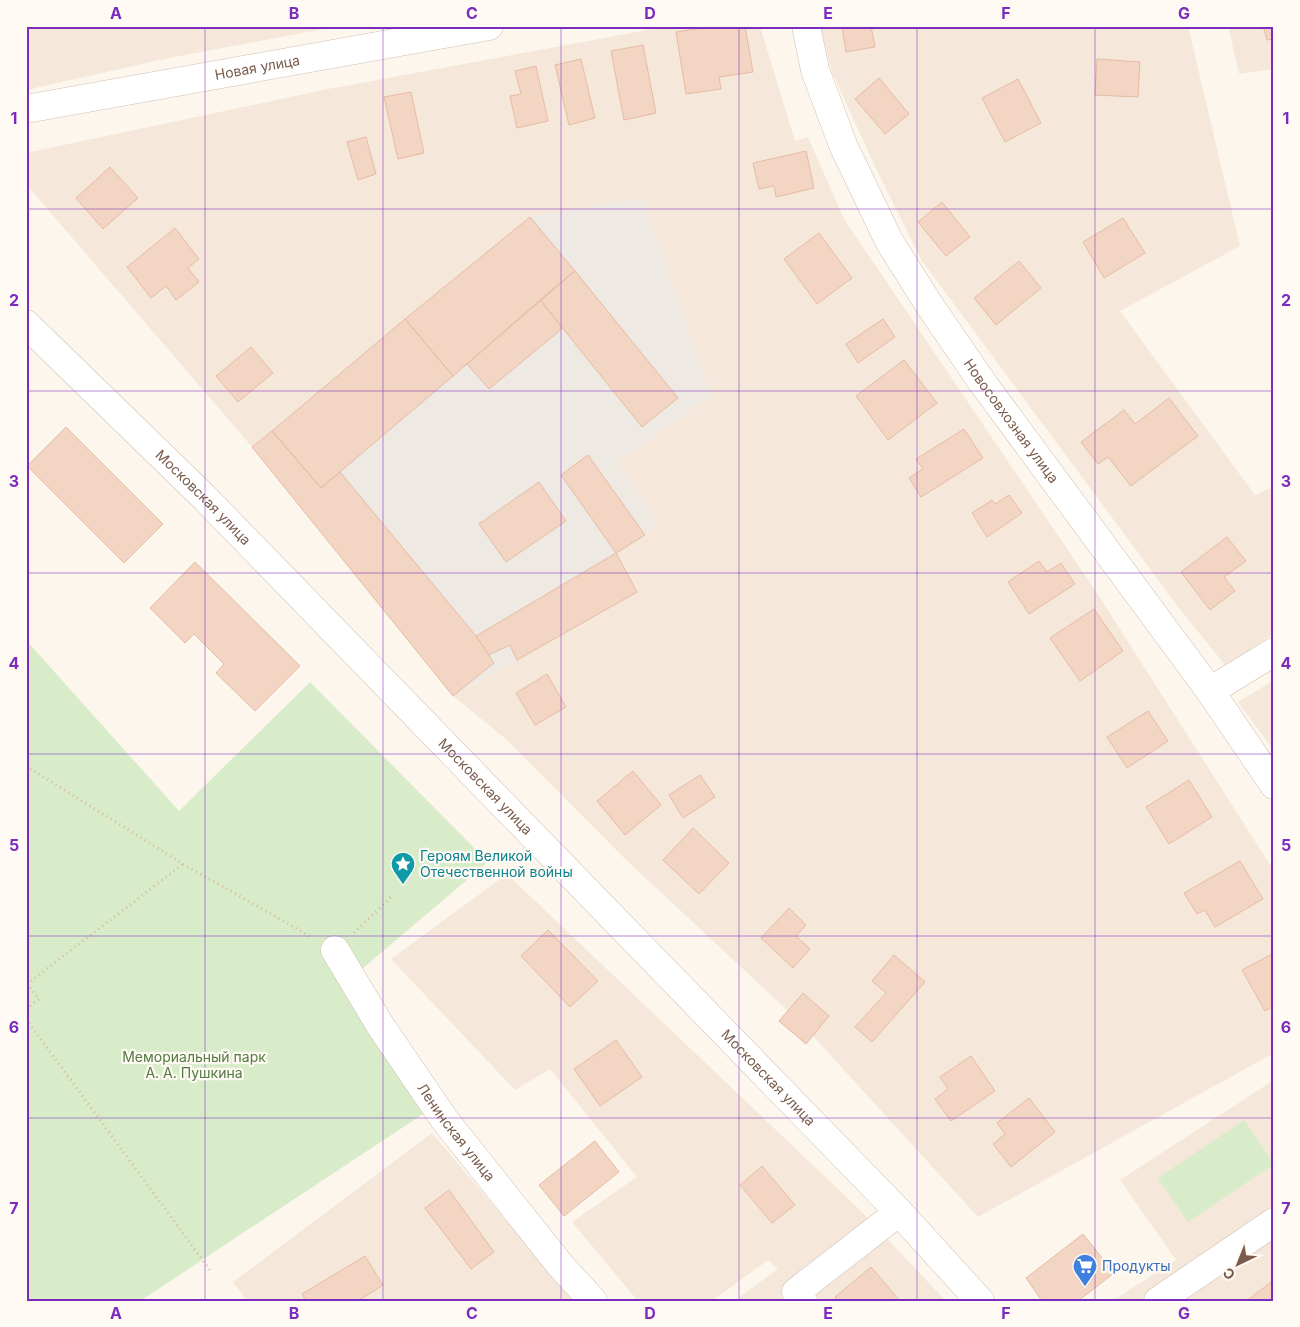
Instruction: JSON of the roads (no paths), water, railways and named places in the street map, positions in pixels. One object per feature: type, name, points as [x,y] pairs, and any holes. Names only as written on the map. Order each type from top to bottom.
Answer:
[{"type":"street","name":"Новая улица","points":[[26,109],[489,26]]},
{"type":"street","name":"Новосовхозная улица","points":[[806,26],[815,70],[843,145],[889,241],[928,303],[982,382],[1210,692],[1274,786]]},
{"type":"street","name":"Московская улица","points":[[26,324],[205,498],[899,1212],[980,1301]]},
{"type":"street","points":[[1210,692],[1274,652]]},
{"type":"street","name":"Ленинская улица","points":[[335,950],[380,1025],[444,1119],[561,1266],[593,1301]]},
{"type":"street","points":[[803,1301],[796,1292],[899,1212]]},
{"type":"street","points":[[1158,1301],[1274,1222]]},
{"type":"place","name":"Героям Великой Отечественной войны","points":[[403,885]]},
{"type":"place","name":"Продукты","points":[[1085,1287]]},
{"type":"park label","name":"Мемориальный парк А. А. Пушкина","points":[[194,1066]]}]
